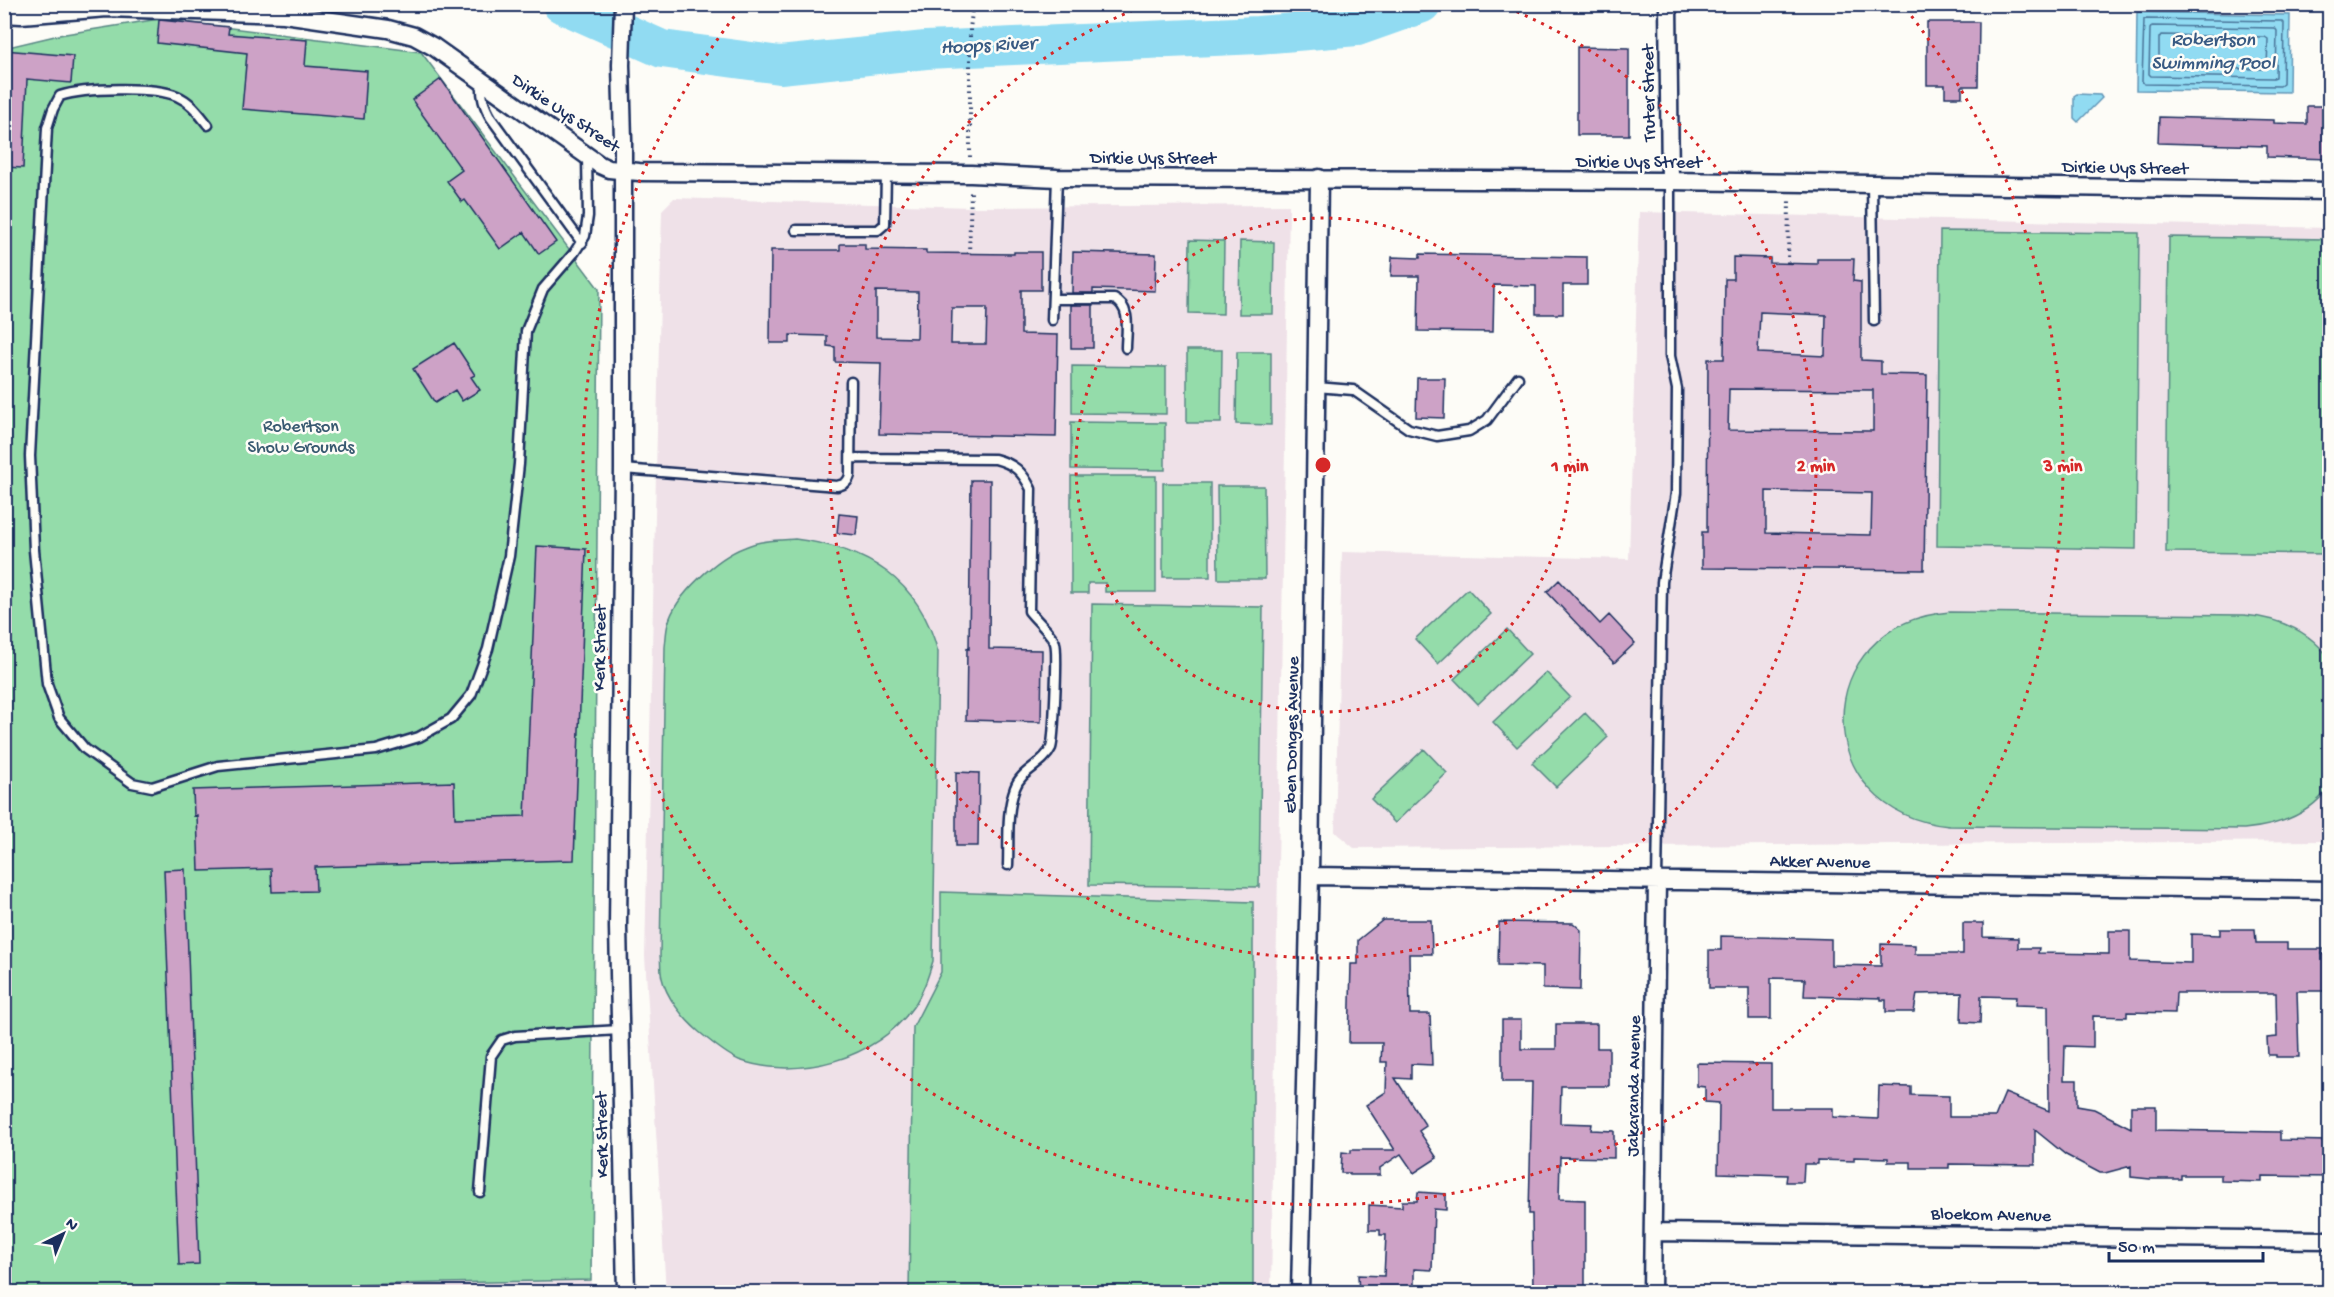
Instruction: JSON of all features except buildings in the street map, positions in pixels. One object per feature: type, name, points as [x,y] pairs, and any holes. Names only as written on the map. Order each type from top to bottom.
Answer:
[{"type":"street","name":"Kerk Street","points":[[623,4],[621,65],[623,469],[618,927],[626,1293]]},
{"type":"street","name":"Truter Street","points":[[1668,4],[1670,181]]},
{"type":"street","name":"Dirkie Uys Street","points":[[4,25],[13,15],[107,8],[284,9],[388,29],[414,36],[434,47],[587,156],[609,169],[623,171],[971,174],[1057,178],[1319,178],[1637,183],[1670,181],[2330,191]]},
{"type":"street","name":"Eben Donges Avenue","points":[[1300,1293],[1310,876],[1319,178]]},
{"type":"street","name":"Akker Avenue","points":[[1310,876],[2330,890]]},
{"type":"street","name":"Jakaranda Avenue","points":[[1652,1293],[1657,880]]},
{"type":"street","name":"Bloekom Avenue","points":[[1653,1232],[2330,1240]]},
{"type":"lane","points":[[482,82],[483,105],[491,118],[582,243]]},
{"type":"lane","points":[[208,125],[191,104],[176,96],[149,90],[75,92],[60,96],[47,128],[30,456],[34,550],[47,684],[59,718],[85,749],[106,767],[132,783],[152,787],[218,766],[376,750],[419,737],[452,718],[471,695],[488,649],[509,556],[519,464],[526,331],[543,289],[582,243],[587,229],[587,156]]},
{"type":"lane","points":[[795,230],[878,230],[882,228],[885,224],[886,174]]},
{"type":"lane","points":[[1052,320],[1057,178]]},
{"type":"lane","points":[[1657,880],[1662,582],[1676,493],[1677,389],[1670,356],[1670,181]]},
{"type":"lane","points":[[1872,184],[1874,321]]},
{"type":"lane","points":[[1053,299],[1114,299],[1119,301],[1126,311],[1126,348]]},
{"type":"lane","points":[[1316,387],[1353,390],[1409,429],[1425,434],[1445,435],[1469,430],[1487,420],[1518,378]]},
{"type":"lane","points":[[623,469],[837,486],[849,481],[851,382]]},
{"type":"lane","points":[[851,458],[995,459],[1012,464],[1024,475],[1031,489],[1029,611],[1055,640],[1057,656],[1052,747],[1039,764],[1029,769],[1015,785],[1009,809],[1008,865]]},
{"type":"lane","points":[[480,1192],[491,1056],[502,1040],[515,1036],[620,1030]]},
{"type":"path","points":[[969,93],[970,29],[973,4]]},
{"type":"path","points":[[1788,263],[1790,184]]},
{"type":"shaded area","points":[[674,198],[971,207],[1289,205],[1271,1292],[666,1292],[645,956],[662,210]]},
{"type":"shaded area","points":[[1639,212],[2329,228],[2329,841],[1354,848],[1335,832],[1342,552],[1629,559]]},
{"type":"shaded area","points":[[591,1280],[592,1292],[78,1292]]},
{"type":"green space","name":"Robertson Show Grounds","points":[[159,19],[421,52],[599,289],[591,1280],[5,1292],[4,48],[59,35]]},
{"type":"green space","points":[[1940,231],[2139,233],[2136,549],[1937,546]]},
{"type":"green space","points":[[2169,237],[2329,239],[2329,554],[2166,552]]},
{"type":"green space","points":[[1190,240],[1224,241],[1223,314],[1189,313]]},
{"type":"green space","points":[[1240,241],[1274,242],[1273,314],[1239,314]]},
{"type":"green space","points":[[1187,350],[1222,350],[1221,423],[1187,423]]},
{"type":"green space","points":[[1237,352],[1271,352],[1271,425],[1236,424]]},
{"type":"green space","points":[[1072,366],[1166,367],[1166,414],[1072,413]]},
{"type":"green space","points":[[1071,422],[1165,423],[1165,470],[1071,469]]},
{"type":"green space","points":[[1071,476],[1156,476],[1156,592],[1105,592],[1105,583],[1088,583],[1088,593],[1071,593]]},
{"type":"green space","points":[[1163,483],[1210,483],[1210,577],[1163,577]]},
{"type":"green space","points":[[1217,486],[1264,486],[1265,579],[1218,579]]},
{"type":"green space","points":[[795,539],[845,550],[867,559],[886,571],[918,605],[938,652],[933,961],[922,991],[913,1007],[898,1025],[879,1040],[835,1061],[786,1068],[762,1066],[739,1060],[728,1054],[687,1020],[671,1000],[664,985],[660,955],[665,647],[667,627],[672,613],[688,590],[711,568],[734,552],[751,545]]},
{"type":"green space","points":[[1468,589],[1491,614],[1438,664],[1415,639]]},
{"type":"green space","points":[[1092,604],[1263,607],[1259,887],[1089,885]]},
{"type":"green space","points":[[1950,612],[2244,615],[2269,619],[2292,627],[2312,640],[2329,658],[2329,787],[2312,805],[2292,817],[2269,825],[2244,829],[1949,826],[1902,814],[1869,789],[1849,755],[1843,718],[1850,681],[1870,648],[1903,624]]},
{"type":"green space","points":[[1507,629],[1530,654],[1478,704],[1454,679]]},
{"type":"green space","points":[[1546,672],[1570,697],[1517,747],[1493,722]]},
{"type":"green space","points":[[1585,713],[1608,737],[1556,787],[1532,763]]},
{"type":"green space","points":[[1424,749],[1447,773],[1395,823],[1371,799]]},
{"type":"green space","points":[[941,892],[1253,902],[1253,1292],[909,1292],[913,1027],[941,972]]},
{"type":"water","name":"Robertson Swimming Pool","points":[[2137,12],[2290,15],[2289,92],[2136,90]]},
{"type":"water","points":[[2077,94],[2100,95],[2102,98],[2078,122],[2074,118],[2074,96]]},
{"type":"waterway","name":"Hoops River","points":[[561,4],[662,49],[780,65],[926,50],[1258,35],[1357,27],[1422,4]]}]
